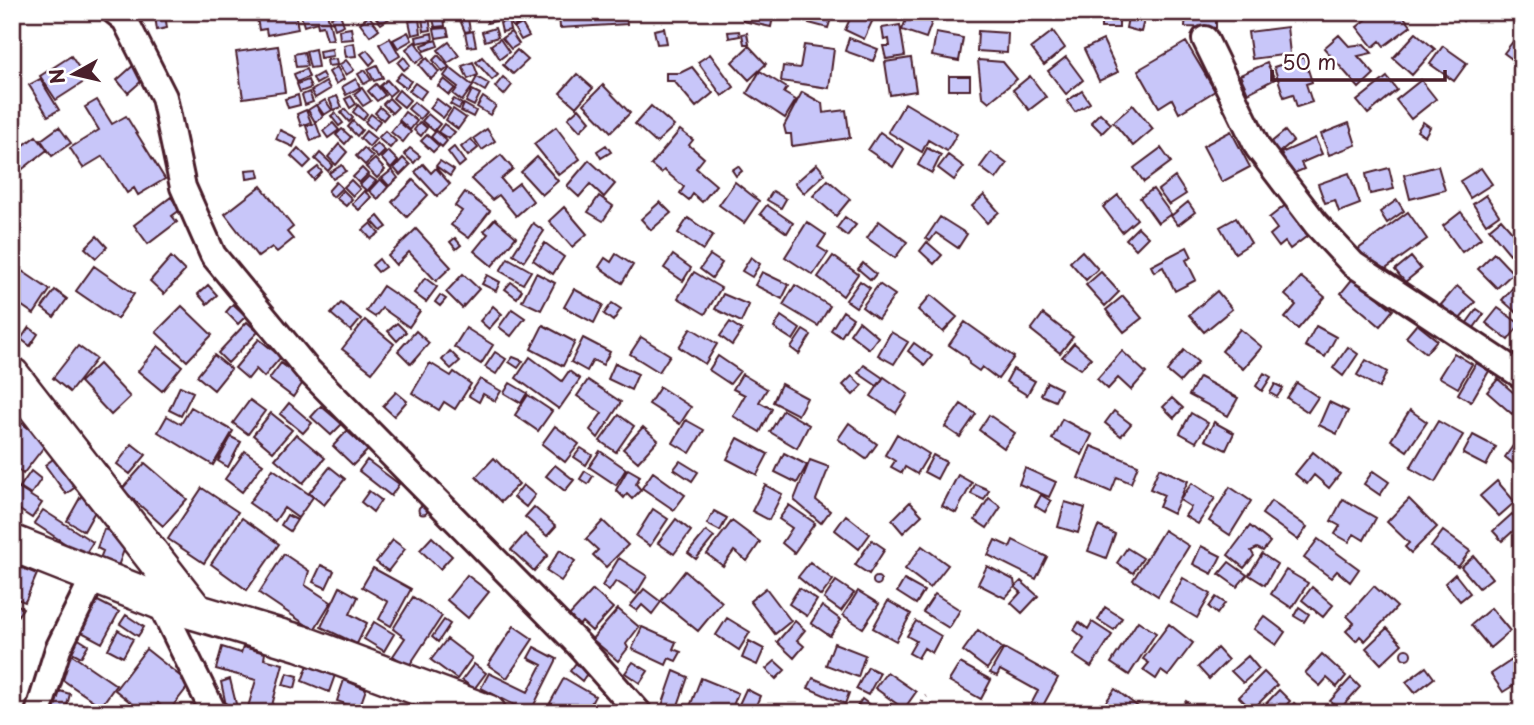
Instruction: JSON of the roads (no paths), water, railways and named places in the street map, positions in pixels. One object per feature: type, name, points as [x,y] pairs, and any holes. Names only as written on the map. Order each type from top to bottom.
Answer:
[{"type":"street","points":[[124,15],[164,97],[183,187],[213,255],[307,369],[578,644],[639,713]]},
{"type":"street","points":[[1205,39],[1258,148],[1316,224],[1353,264],[1522,376]]},
{"type":"street","points":[[12,376],[196,612]]},
{"type":"street","points":[[12,543],[159,601],[300,643],[488,713]]},
{"type":"street","points":[[38,713],[58,649],[94,576]]},
{"type":"street","points":[[159,601],[214,713]]}]
